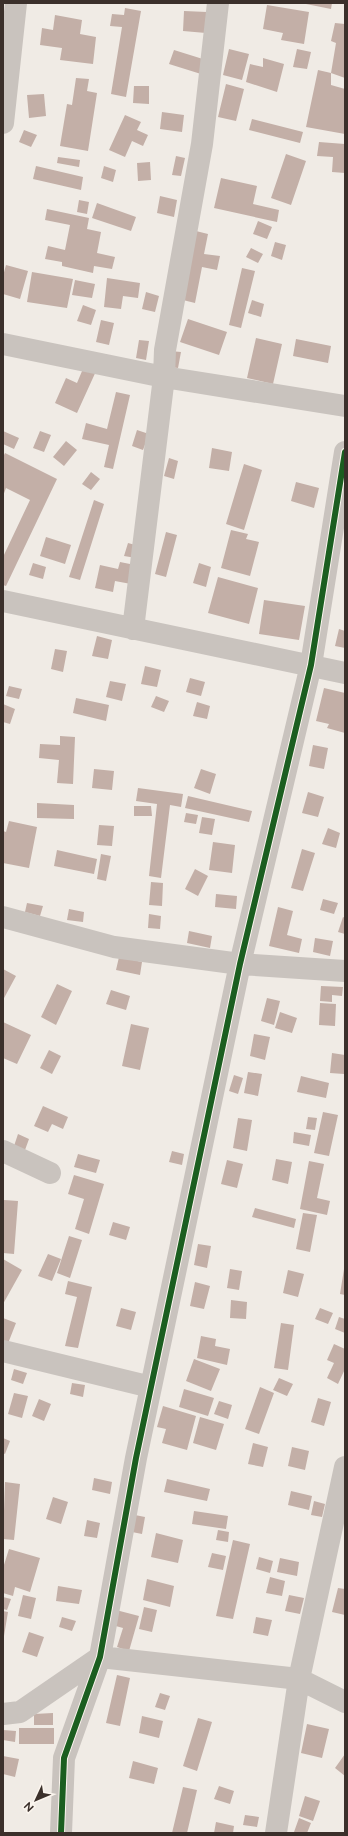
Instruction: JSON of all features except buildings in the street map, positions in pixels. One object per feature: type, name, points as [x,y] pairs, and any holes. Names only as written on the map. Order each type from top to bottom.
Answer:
[{"type":"street","points":[[3,123],[16,3]]},
{"type":"street","points":[[133,629],[164,377],[164,350],[202,144],[218,3]]},
{"type":"street","points":[[3,344],[164,377],[345,406]]},
{"type":"street","points":[[61,1833],[64,1758],[100,1657],[136,1458],[240,964],[311,665],[345,452]]},
{"type":"street","points":[[3,601],[345,672]]},
{"type":"street","points":[[3,917],[114,947],[240,964],[345,971]]},
{"type":"street","points":[[3,1151],[50,1173]]},
{"type":"street","points":[[3,1351],[151,1387]]},
{"type":"street","points":[[276,1833],[299,1679],[345,1467]]},
{"type":"street","points":[[3,1714],[20,1712],[100,1657],[299,1679],[345,1702]]},
{"type":"cycle path","points":[[61,1833],[64,1758],[100,1657],[136,1458],[240,964],[311,665],[345,452]]}]
